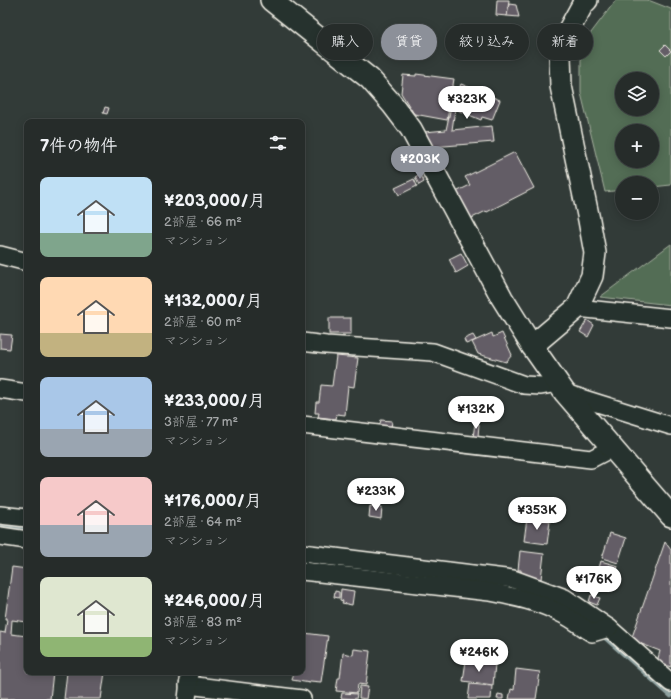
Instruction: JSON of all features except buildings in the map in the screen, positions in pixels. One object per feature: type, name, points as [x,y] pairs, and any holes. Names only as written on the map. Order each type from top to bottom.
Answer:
[{"type":"street","points":[[271,0],[370,79],[392,104],[411,130],[502,298],[532,346],[562,388],[671,516]]},
{"type":"street","points":[[532,346],[577,308],[592,276],[595,253],[561,86],[560,56],[567,33],[583,4],[587,0]]},
{"type":"street","points":[[0,255],[24,261]]},
{"type":"street","points":[[577,308],[671,318]]},
{"type":"street","points":[[305,342],[433,352],[524,384],[562,388],[671,426]]},
{"type":"street","points":[[0,389],[24,392]]},
{"type":"street","points":[[305,425],[591,459],[612,448]]},
{"type":"street","points":[[0,515],[24,518]]},
{"type":"street","points":[[0,536],[24,540]]},
{"type":"street","points":[[305,553],[513,579],[565,598],[609,628],[671,683]]},
{"type":"street","points":[[305,571],[490,592],[512,596],[534,602],[563,614],[592,633],[609,628]]},
{"type":"street","points":[[188,685],[302,699]]},
{"type":"green space","points":[[616,0],[648,0],[671,9],[671,185],[659,186],[659,176],[615,176],[615,191],[605,192],[581,93],[581,60],[593,60],[593,30]]},
{"type":"green space","points":[[671,244],[671,305],[600,297]]},
{"type":"waterway","points":[[0,527],[24,530]]},
{"type":"waterway","points":[[602,635],[671,696]]}]
